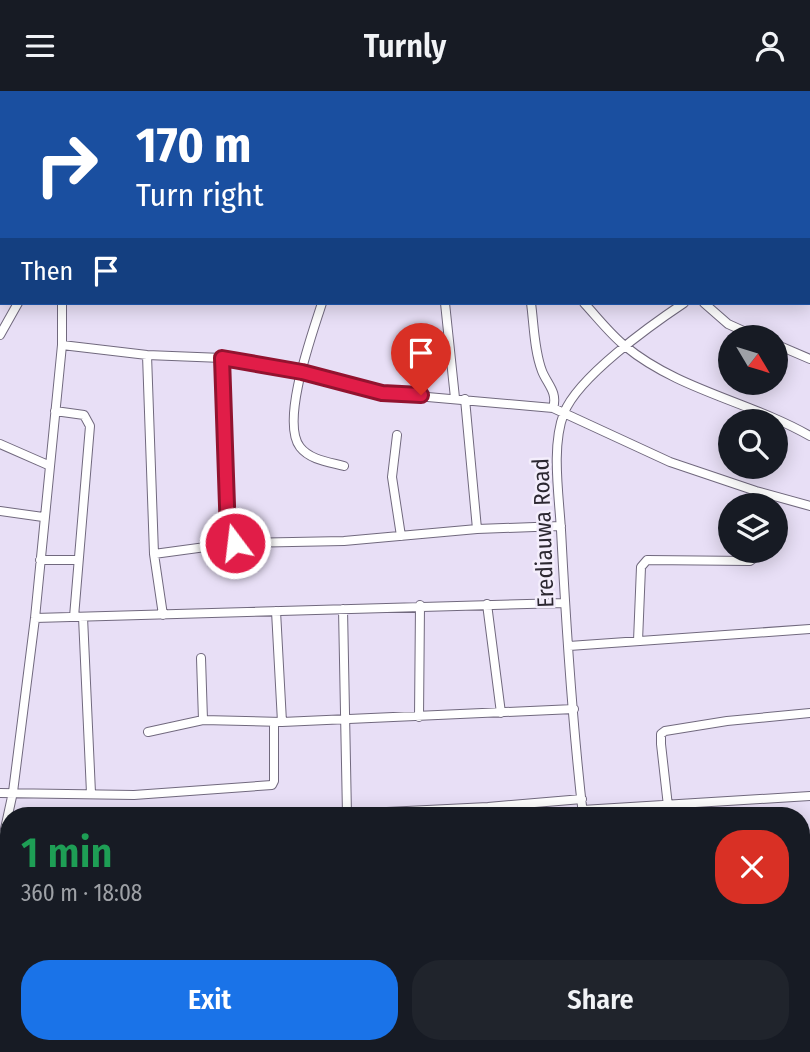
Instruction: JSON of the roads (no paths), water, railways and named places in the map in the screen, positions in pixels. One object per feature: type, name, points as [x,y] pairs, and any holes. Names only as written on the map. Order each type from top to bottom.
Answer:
[{"type":"street","points":[[0,335],[17,305]]},
{"type":"street","points":[[10,807],[35,618],[48,465],[62,345],[62,305]]},
{"type":"street","points":[[321,305],[294,411],[295,438],[300,448],[312,457],[344,466]]},
{"type":"street","points":[[445,305],[455,398]]},
{"type":"street","points":[[531,305],[542,370],[554,392],[553,408]]},
{"type":"street","points":[[586,305],[624,346],[674,377],[777,418],[810,436]]},
{"type":"street","name":"Erediauwa Road","points":[[583,807],[561,526],[558,457],[564,414],[580,390],[624,346],[680,305]]},
{"type":"street","points":[[706,305],[730,325]]},
{"type":"street","points":[[62,345],[147,355],[222,358],[302,372],[382,393],[553,408],[670,462],[752,493]]},
{"type":"street","points":[[788,350],[810,359]]},
{"type":"street","points":[[147,355],[154,554],[163,615]]},
{"type":"street","points":[[222,358],[228,535],[235,543]]},
{"type":"street","points":[[466,399],[477,529]]},
{"type":"street","points":[[55,411],[84,415],[90,426],[77,560],[78,617],[91,793]]},
{"type":"street","points":[[397,435],[392,477],[401,536]]},
{"type":"street","points":[[0,444],[48,465]]},
{"type":"street","points":[[788,503],[810,506]]},
{"type":"street","points":[[0,511],[43,517]]},
{"type":"street","points":[[154,554],[235,543],[344,541],[477,529],[561,526]]},
{"type":"street","points":[[638,641],[641,566],[647,559],[718,560]]},
{"type":"street","points":[[40,560],[77,560]]},
{"type":"street","points":[[35,618],[420,605],[565,603]]},
{"type":"street","points":[[487,604],[500,713]]},
{"type":"street","points":[[419,717],[420,605]]},
{"type":"street","points":[[343,609],[346,807]]},
{"type":"street","points":[[0,793],[134,795],[272,785],[278,722],[276,611]]},
{"type":"street","points":[[569,646],[810,629]]},
{"type":"street","points":[[201,658],[203,720]]},
{"type":"street","points":[[148,733],[203,720],[278,722],[573,709]]},
{"type":"street","points":[[668,806],[661,744],[661,734],[664,731],[727,721],[810,713]]},
{"type":"street","points":[[656,807],[810,796]]},
{"type":"street","points":[[488,807],[582,799]]}]
